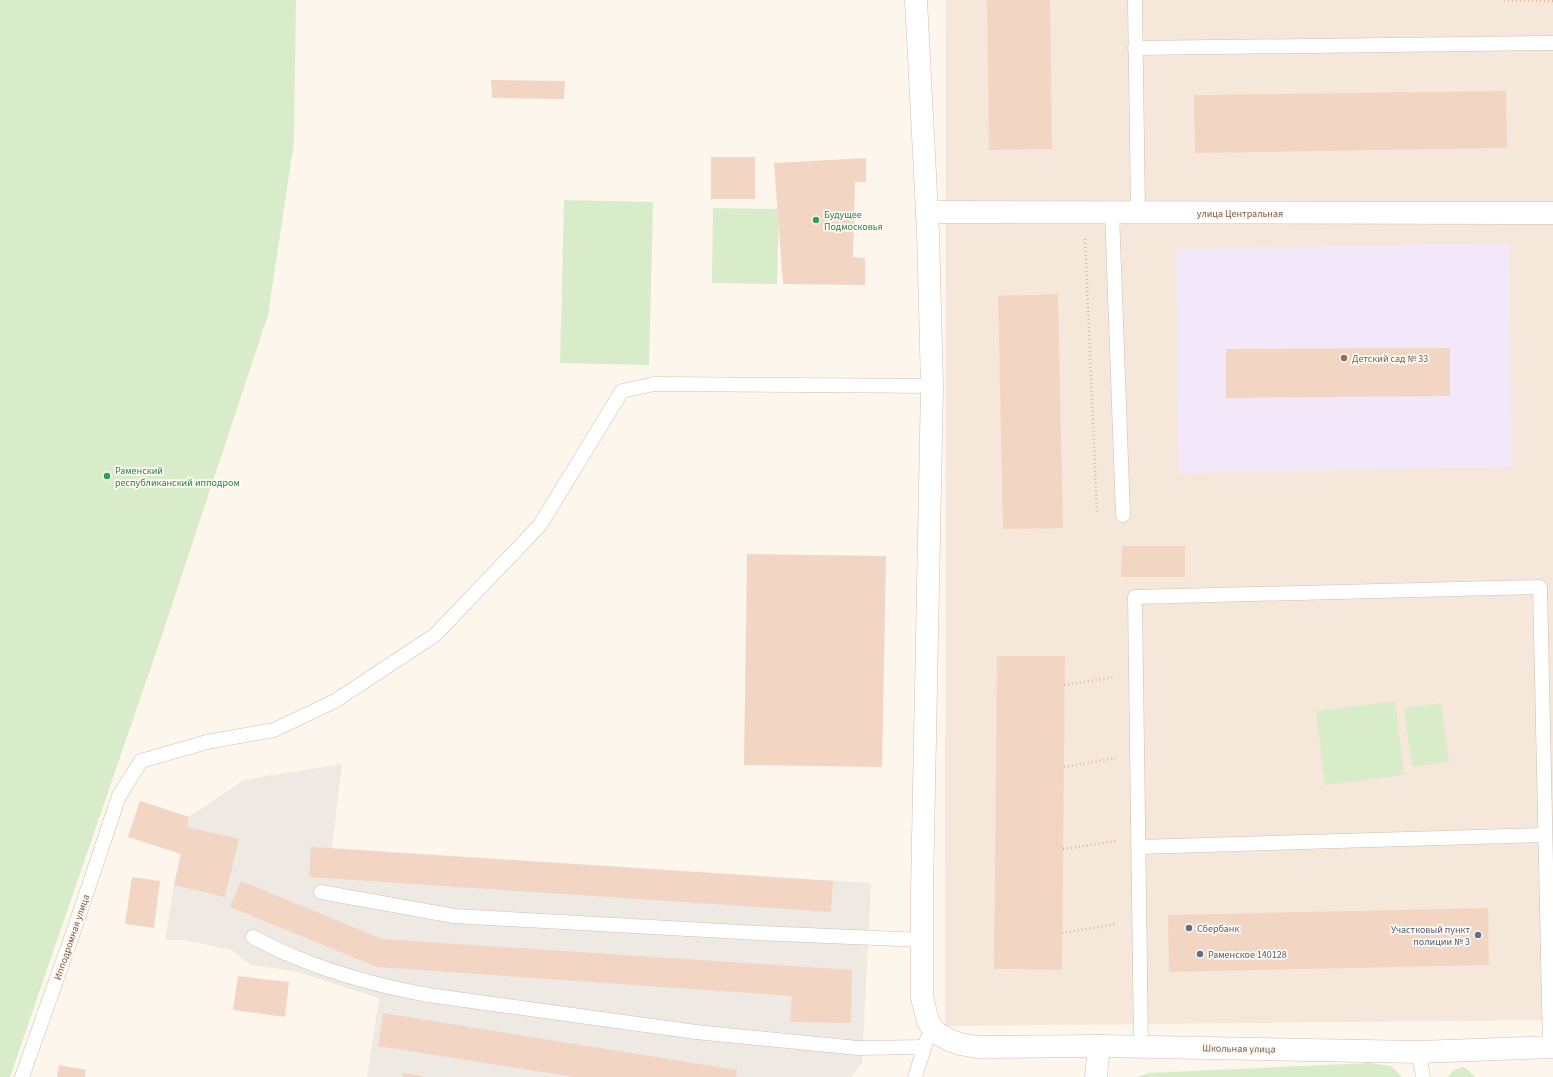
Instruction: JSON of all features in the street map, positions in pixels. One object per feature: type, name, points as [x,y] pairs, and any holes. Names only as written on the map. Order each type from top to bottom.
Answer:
[{"type":"street","points":[[916,0],[927,212],[932,386],[922,890],[922,997],[924,1010],[931,1026]]},
{"type":"street","name":"улица Центральная","points":[[927,212],[1553,213]]},
{"type":"street","name":"Школьная улица","points":[[931,1026],[935,1032],[949,1040],[960,1044],[977,1047],[1141,1046],[1419,1052],[1552,1047]]},
{"type":"street","points":[[1096,1077],[1099,1046]]},
{"type":"lane","points":[[1135,0],[1138,212]]},
{"type":"lane","points":[[1135,48],[1553,43]]},
{"type":"lane","points":[[1112,212],[1123,515]]},
{"type":"lane","name":"Ипподромная улица","points":[[22,1077],[73,934],[119,796],[140,761],[207,742],[274,730],[335,701],[435,635],[540,525],[622,391],[654,384],[932,386]]},
{"type":"lane","points":[[1141,1046],[1135,597],[1540,587],[1544,835],[1552,1047]]},
{"type":"lane","points":[[1138,847],[1544,835]]},
{"type":"lane","points":[[321,892],[454,916],[759,933],[922,940]]},
{"type":"lane","points":[[253,937],[300,959],[327,969],[390,988],[428,995],[696,1032],[858,1048],[924,1047]]},
{"type":"lane","points":[[915,1077],[931,1026]]},
{"type":"lane","points":[[1419,1052],[1424,1077]]},
{"type":"path","points":[[1504,0],[1553,1]]},
{"type":"path","points":[[1084,237],[1086,248],[1097,514]]},
{"type":"path","points":[[1064,685],[1118,676]]},
{"type":"path","points":[[1064,767],[1120,757]]},
{"type":"path","points":[[1063,848],[1122,840]]},
{"type":"path","points":[[1062,933],[1124,923]]},
{"type":"shaded area","points":[[946,0],[1553,0],[1553,1020],[945,1026]]},
{"type":"shaded area","name":"Детский сад № 33","points":[[1509,243],[1512,467],[1179,473],[1176,249]]},
{"type":"shaded area","points":[[342,764],[332,848],[871,883],[862,1063],[851,1077],[367,1077],[379,998],[294,971],[251,965],[232,950],[183,940],[165,940],[174,885],[181,854],[128,837],[140,801],[189,817],[244,780]]},
{"type":"green space","name":"Раменский республиканский ипподром","points":[[0,0],[296,0],[294,142],[268,315],[161,638],[10,1077],[0,1077]]},
{"type":"green space","points":[[564,200],[653,202],[649,365],[560,363]]},
{"type":"green space","points":[[713,208],[779,209],[777,284],[712,283]]},
{"type":"green space","points":[[1395,701],[1404,775],[1325,785],[1316,711]]},
{"type":"green space","points":[[1441,703],[1449,762],[1412,767],[1404,708]]},
{"type":"green space","points":[[1370,1063],[1391,1066],[1402,1077],[1137,1077],[1149,1073]]},
{"type":"green space","points":[[1462,1067],[1466,1068],[1475,1077],[1448,1077],[1453,1071]]},
{"type":"building","points":[[987,0],[1050,0],[1052,149],[989,150]]},
{"type":"building","points":[[491,80],[565,81],[564,99],[492,98]]},
{"type":"building","points":[[1506,91],[1507,148],[1195,153],[1194,95]]},
{"type":"building","points":[[711,157],[755,157],[755,199],[711,199]]},
{"type":"building","name":"Будущее Подмосковья","points":[[866,158],[866,182],[855,182],[853,257],[865,258],[865,285],[783,284],[774,163]]},
{"type":"building","points":[[1058,294],[1063,528],[1003,529],[998,296]]},
{"type":"building","points":[[1450,348],[1450,396],[1226,398],[1226,349]]},
{"type":"building","points":[[1122,546],[1185,546],[1185,577],[1121,577]]},
{"type":"building","points":[[747,554],[886,556],[882,767],[744,765]]},
{"type":"building","points":[[997,656],[1065,656],[1062,970],[994,969]]},
{"type":"building","points":[[140,801],[189,817],[187,827],[239,839],[225,897],[174,885],[181,854],[128,837]]},
{"type":"building","points":[[311,847],[833,881],[831,912],[309,877]]},
{"type":"building","points":[[132,877],[160,881],[154,928],[125,924]]},
{"type":"building","points":[[241,881],[382,939],[852,970],[851,1023],[790,1022],[792,996],[377,967],[230,907]]},
{"type":"building","points":[[1488,908],[1489,965],[1169,972],[1168,915]]},
{"type":"building","points":[[238,976],[289,982],[285,1017],[233,1010]]},
{"type":"building","points":[[383,1013],[737,1070],[736,1077],[574,1077],[378,1046]]},
{"type":"building","points":[[59,1065],[86,1070],[85,1077],[57,1077]]},
{"type":"building","points":[[403,1073],[422,1076],[422,1077],[402,1077]]},
{"type":"place","name":"Будущее Подмосковья","points":[[816,220]]},
{"type":"place","name":"Детский сад № 33","points":[[1344,358]]},
{"type":"place","name":"Раменский республиканский ипподром","points":[[107,476]]},
{"type":"place","name":"Сбербанк","points":[[1189,928]]},
{"type":"place","name":"Участковый пункт полиции № 3","points":[[1478,935]]},
{"type":"place","name":"Раменское 140128","points":[[1200,954]]}]
